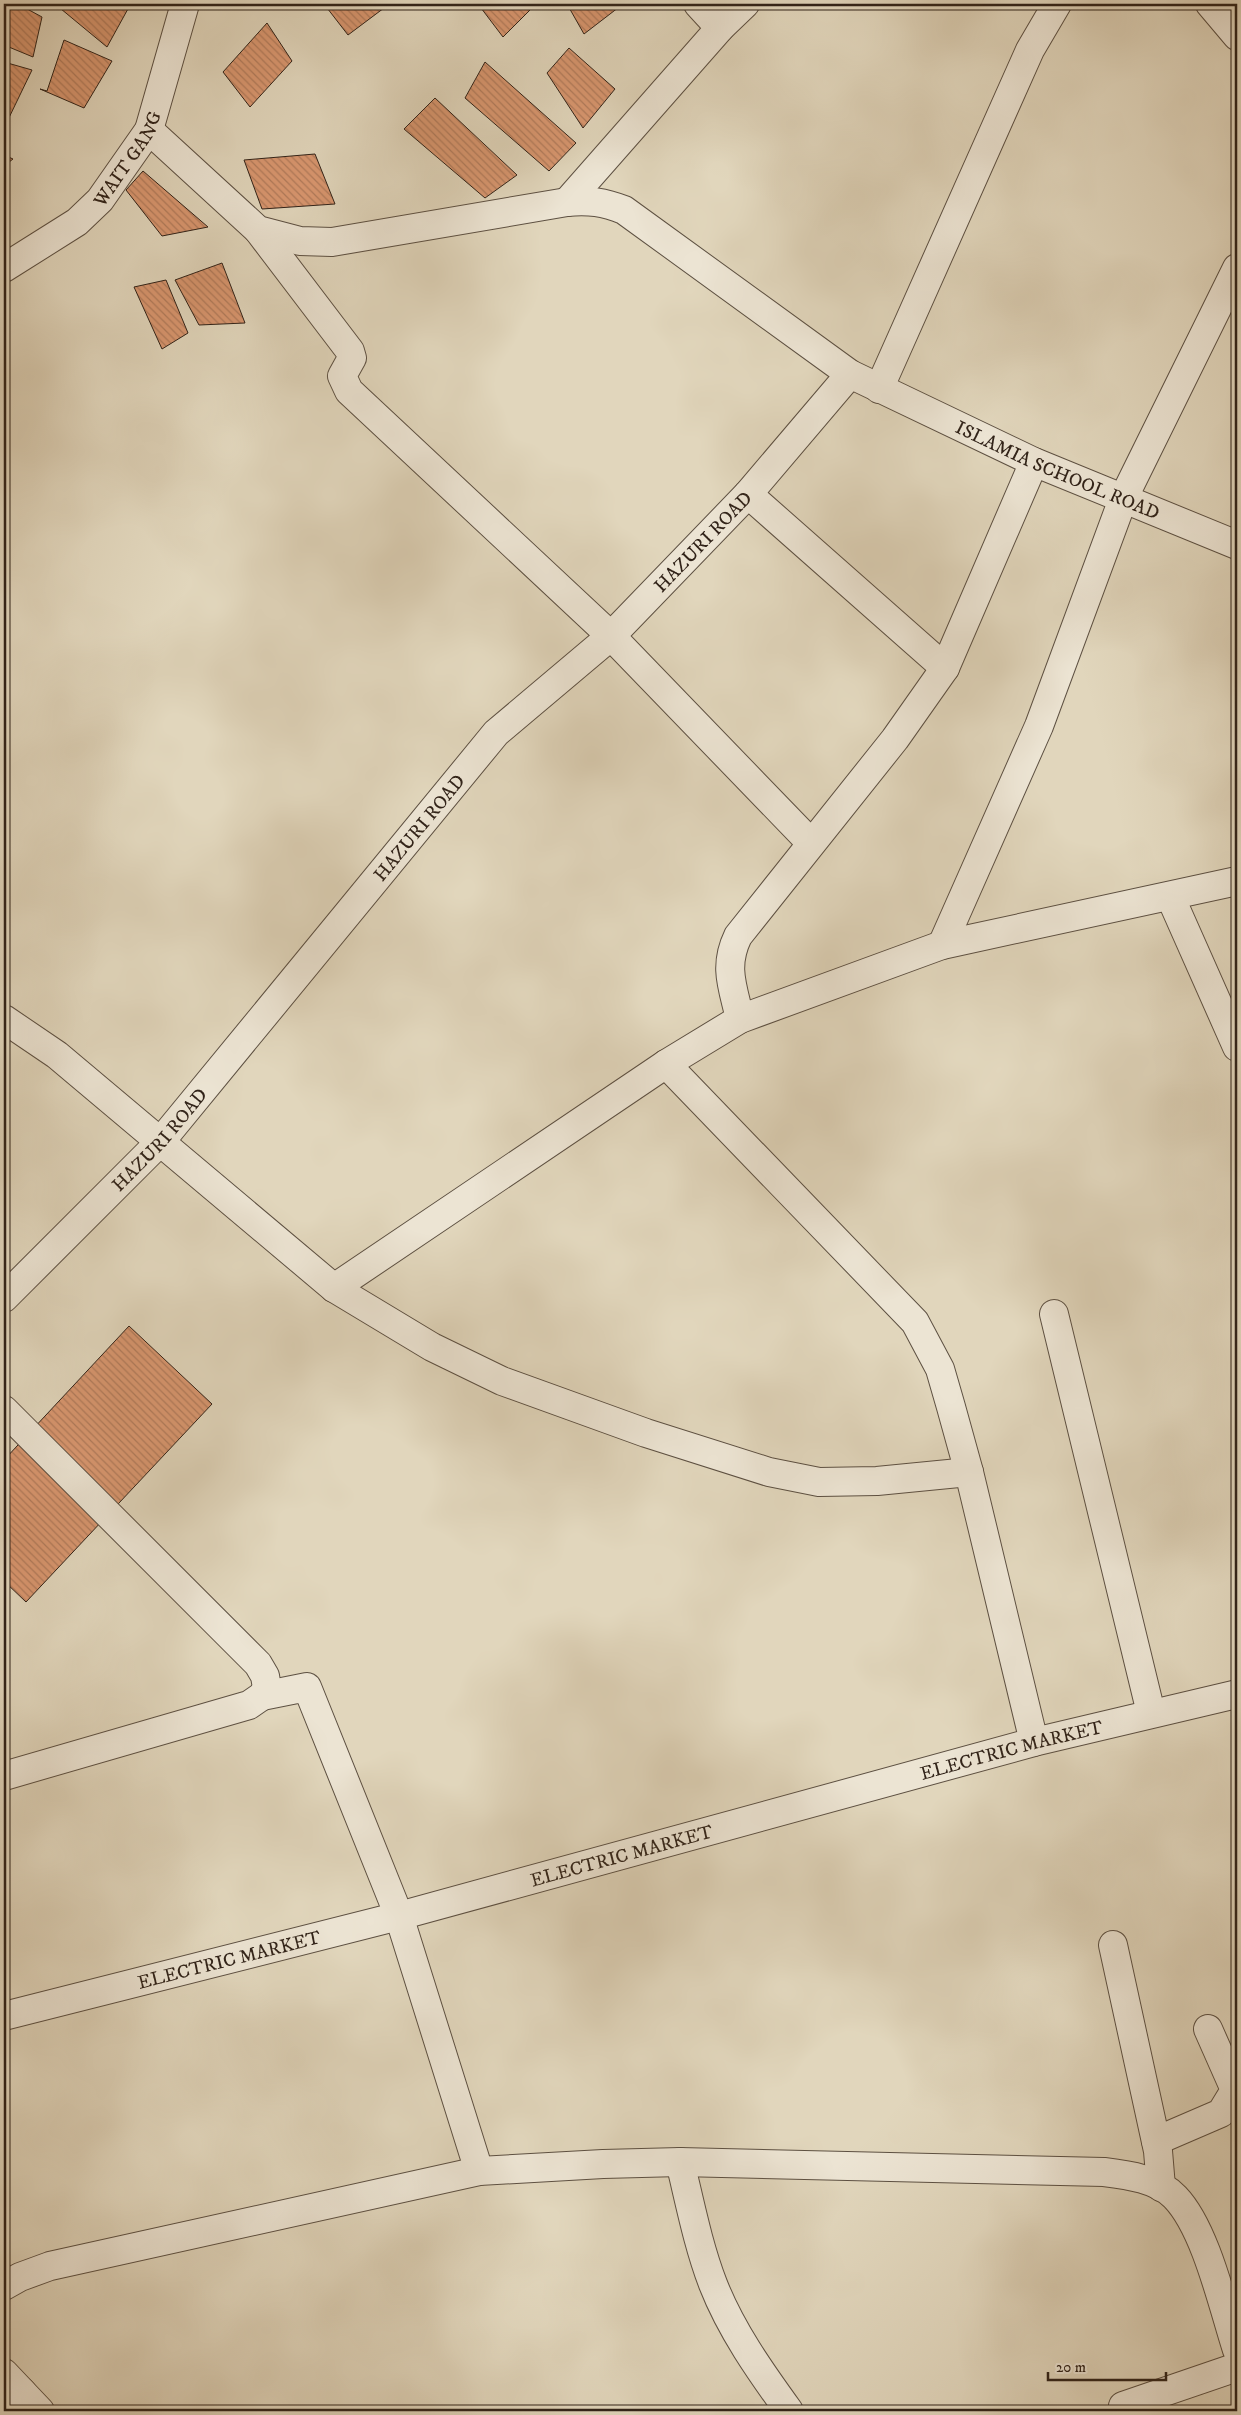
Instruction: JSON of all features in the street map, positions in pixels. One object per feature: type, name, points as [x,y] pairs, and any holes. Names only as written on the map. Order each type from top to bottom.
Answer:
[{"type":"street","name":"WAIT GANG","points":[[4,268],[77,222],[100,200],[149,130],[185,4]]},
{"type":"street","points":[[698,4],[720,28]]},
{"type":"street","points":[[568,202],[720,28],[744,4]]},
{"type":"street","points":[[879,389],[1030,50],[1057,4]]},
{"type":"street","points":[[1210,4],[1237,36]]},
{"type":"street","points":[[149,130],[258,230],[350,351],[352,358],[342,376],[349,391],[611,636],[811,843]]},
{"type":"street","name":"ISLAMIA SCHOOL ROAD","points":[[258,230],[300,242],[332,242],[568,202],[589,200],[609,204],[624,210],[850,374],[1034,462],[1237,545]]},
{"type":"street","points":[[942,945],[1040,726],[1123,499],[1237,268]]},
{"type":"street","name":"HAZURI ROAD","points":[[4,1298],[161,1141],[496,733],[611,636],[748,494],[850,374]]},
{"type":"street","points":[[740,1019],[729,965],[731,952],[738,936],[895,739],[945,668],[1034,462]]},
{"type":"street","points":[[748,494],[945,668]]},
{"type":"street","points":[[334,1288],[666,1064],[740,1019],[942,945],[1237,881]]},
{"type":"street","points":[[1170,896],[1237,1047]]},
{"type":"street","points":[[4,1019],[57,1055],[334,1288],[432,1347],[502,1381],[646,1433],[769,1472],[819,1482],[852,1483],[969,1472]]},
{"type":"street","points":[[666,1064],[915,1322],[940,1369],[969,1472],[1034,1742]]},
{"type":"street","points":[[1054,1314],[1151,1713]]},
{"type":"street","points":[[4,1410],[258,1664],[265,1676],[267,1688],[262,1696],[249,1705],[4,1776]]},
{"type":"street","points":[[262,1696],[307,1687],[399,1916],[479,2172]]},
{"type":"street","name":"ELECTRIC MARKET","points":[[4,2016],[399,1916],[1034,1742],[1237,1694]]},
{"type":"street","points":[[1113,1945],[1156,2141],[1161,2188]]},
{"type":"street","points":[[1156,2141],[1221,2113],[1235,2090],[1208,2030]]},
{"type":"street","points":[[680,2162],[714,2286],[751,2359],[788,2411]]},
{"type":"street","points":[[4,2286],[20,2277],[50,2266],[479,2172],[603,2164],[680,2162],[1104,2172],[1148,2181],[1174,2196],[1189,2216],[1227,2283],[1237,2350]]},
{"type":"street","points":[[1124,2406],[1237,2367]]},
{"type":"street","points":[[4,2373],[22,2404]]},
{"type":"building","points":[[4,4],[18,4],[42,17],[33,57],[4,45]]},
{"type":"building","points":[[55,4],[124,4],[129,7],[107,47]]},
{"type":"building","points":[[324,4],[380,4],[384,8],[348,35]]},
{"type":"building","points":[[478,4],[536,4],[503,37]]},
{"type":"building","points":[[567,4],[623,4],[584,34]]},
{"type":"building","points":[[267,23],[292,61],[250,107],[223,72]]},
{"type":"building","points":[[64,40],[112,61],[84,108],[40,89],[47,91]]},
{"type":"building","points":[[569,48],[615,89],[583,128],[547,73]]},
{"type":"building","points":[[4,62],[32,70],[4,128]]},
{"type":"building","points":[[485,62],[576,143],[549,171],[465,98]]},
{"type":"building","points":[[435,98],[517,175],[485,198],[404,129]]},
{"type":"building","points":[[315,154],[335,204],[262,209],[244,160]]},
{"type":"building","points":[[4,155],[13,159],[4,166]]},
{"type":"building","points":[[143,171],[208,227],[162,236],[126,190]]},
{"type":"building","points":[[222,263],[245,323],[199,325],[175,280]]},
{"type":"building","points":[[166,280],[188,333],[162,349],[134,287]]},
{"type":"building","points":[[129,1326],[212,1404],[26,1602],[4,1581],[4,1460]]}]
